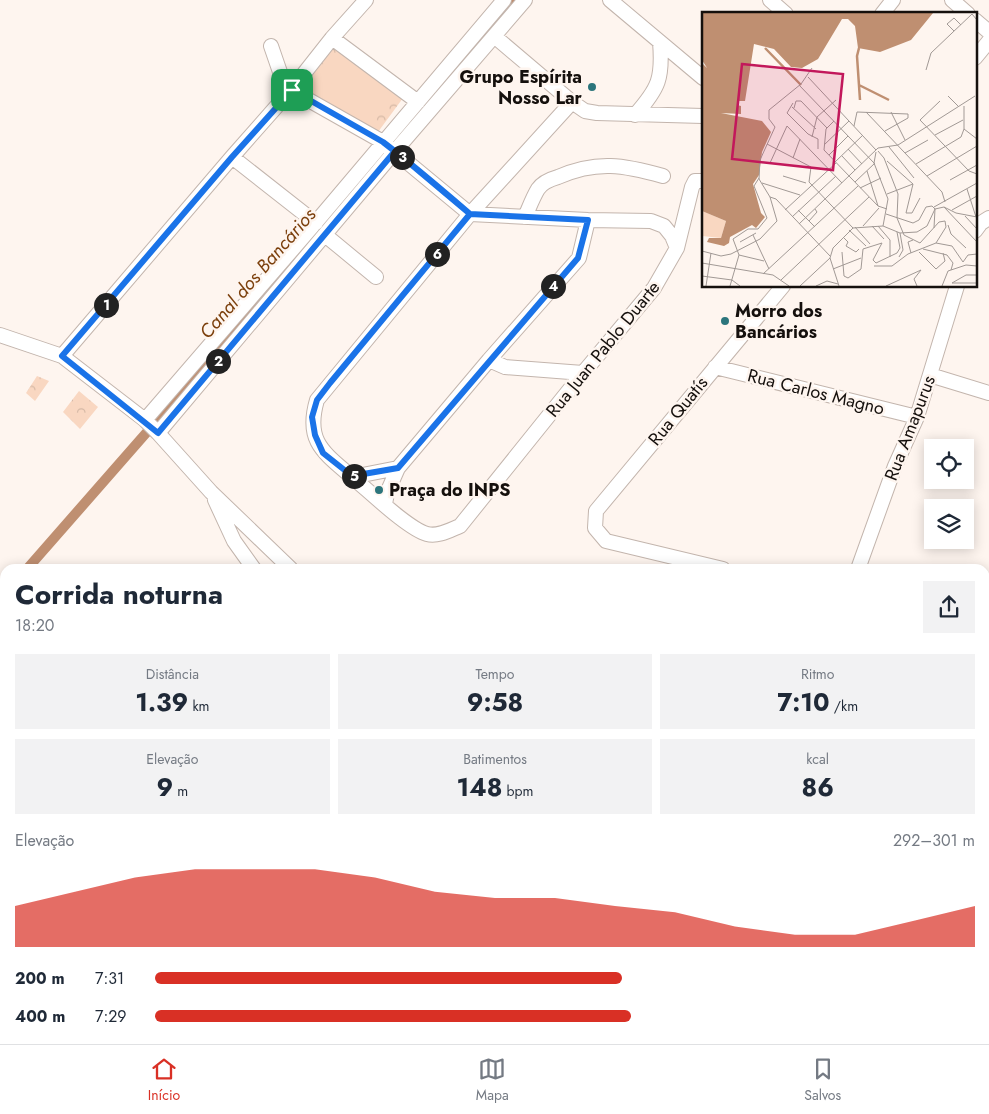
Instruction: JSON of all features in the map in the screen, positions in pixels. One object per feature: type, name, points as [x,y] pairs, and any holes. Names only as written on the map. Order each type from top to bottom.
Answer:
[{"type":"street","points":[[62,356],[232,157],[292,90],[332,38],[366,0]]},
{"type":"street","points":[[158,432],[324,235],[389,147],[418,102],[504,0]]},
{"type":"street","points":[[145,421],[316,223],[494,36],[525,0]]},
{"type":"street","points":[[610,0],[702,77]]},
{"type":"street","points":[[770,0],[784,12]]},
{"type":"street","points":[[884,12],[893,0]]},
{"type":"street","points":[[952,0],[966,12]]},
{"type":"street","points":[[976,21],[989,32]]},
{"type":"street","points":[[494,36],[584,110],[597,113],[635,115],[702,116]]},
{"type":"street","points":[[332,38],[418,102]]},
{"type":"street","points":[[976,57],[989,41]]},
{"type":"street","points":[[635,115],[649,99],[658,83],[662,64],[660,42]]},
{"type":"street","points":[[271,46],[281,75],[292,90],[389,147],[470,214],[651,221],[664,226],[672,236],[677,248]]},
{"type":"street","name":"Rua Juan Pablo Duarte","points":[[572,102],[470,214],[317,400],[312,417],[315,435],[323,453],[407,522],[427,534],[440,534],[460,526],[654,288],[677,248],[696,198],[699,181]]},
{"type":"street","points":[[232,157],[316,223]]},
{"type":"street","points":[[525,217],[539,188],[550,180],[570,171],[599,165],[628,167],[664,176]]},
{"type":"street","points":[[976,230],[981,223],[989,218]]},
{"type":"street","points":[[385,504],[387,493],[398,468],[578,258],[588,220]]},
{"type":"street","points":[[324,235],[376,277]]},
{"type":"street","name":"Rua Quatís","points":[[703,564],[606,541],[595,528],[596,512],[781,288]]},
{"type":"street","name":"Rua Amapurus","points":[[860,564],[895,466],[917,417],[956,288]]},
{"type":"street","points":[[0,335],[62,356],[145,421],[158,432],[211,492],[286,564]]},
{"type":"street","points":[[490,360],[505,367],[583,373]]},
{"type":"street","name":"Rua Carlos Magno","points":[[715,367],[917,417]]},
{"type":"street","points":[[930,376],[989,393]]},
{"type":"street","points":[[352,476],[398,468]]},
{"type":"street","points":[[211,492],[234,541],[250,564]]},
{"type":"street","points":[[230,533],[229,527],[233,522],[242,521]]},
{"type":"green space","points":[[335,46],[403,98],[378,132],[303,88]]},
{"type":"green space","points":[[337,51],[395,94],[370,126],[308,90]]},
{"type":"green space","points":[[37,376],[49,381],[35,401],[26,393]]},
{"type":"green space","points":[[79,391],[98,407],[80,429],[63,412]]},
{"type":"waterway","name":"Canal dos Bancários","points":[[425,104],[513,0]]},
{"type":"waterway","name":"Canal dos Bancários","points":[[31,564],[154,424],[323,224]]},
{"type":"place","name":"Grupo Espírita Nosso Lar","points":[[592,87]]},
{"type":"place","name":"Morro dos Bancários","points":[[725,321]]},
{"type":"place","name":"Praça do INPS","points":[[379,490]]},
{"type":"route","points":[[292,90],[232,157],[62,356],[158,433],[395,151],[470,214],[588,220],[578,258],[398,468],[352,476],[323,453],[315,435],[312,417],[317,400],[330,383],[470,214],[433,183],[395,151],[383,142],[292,90]]}]
